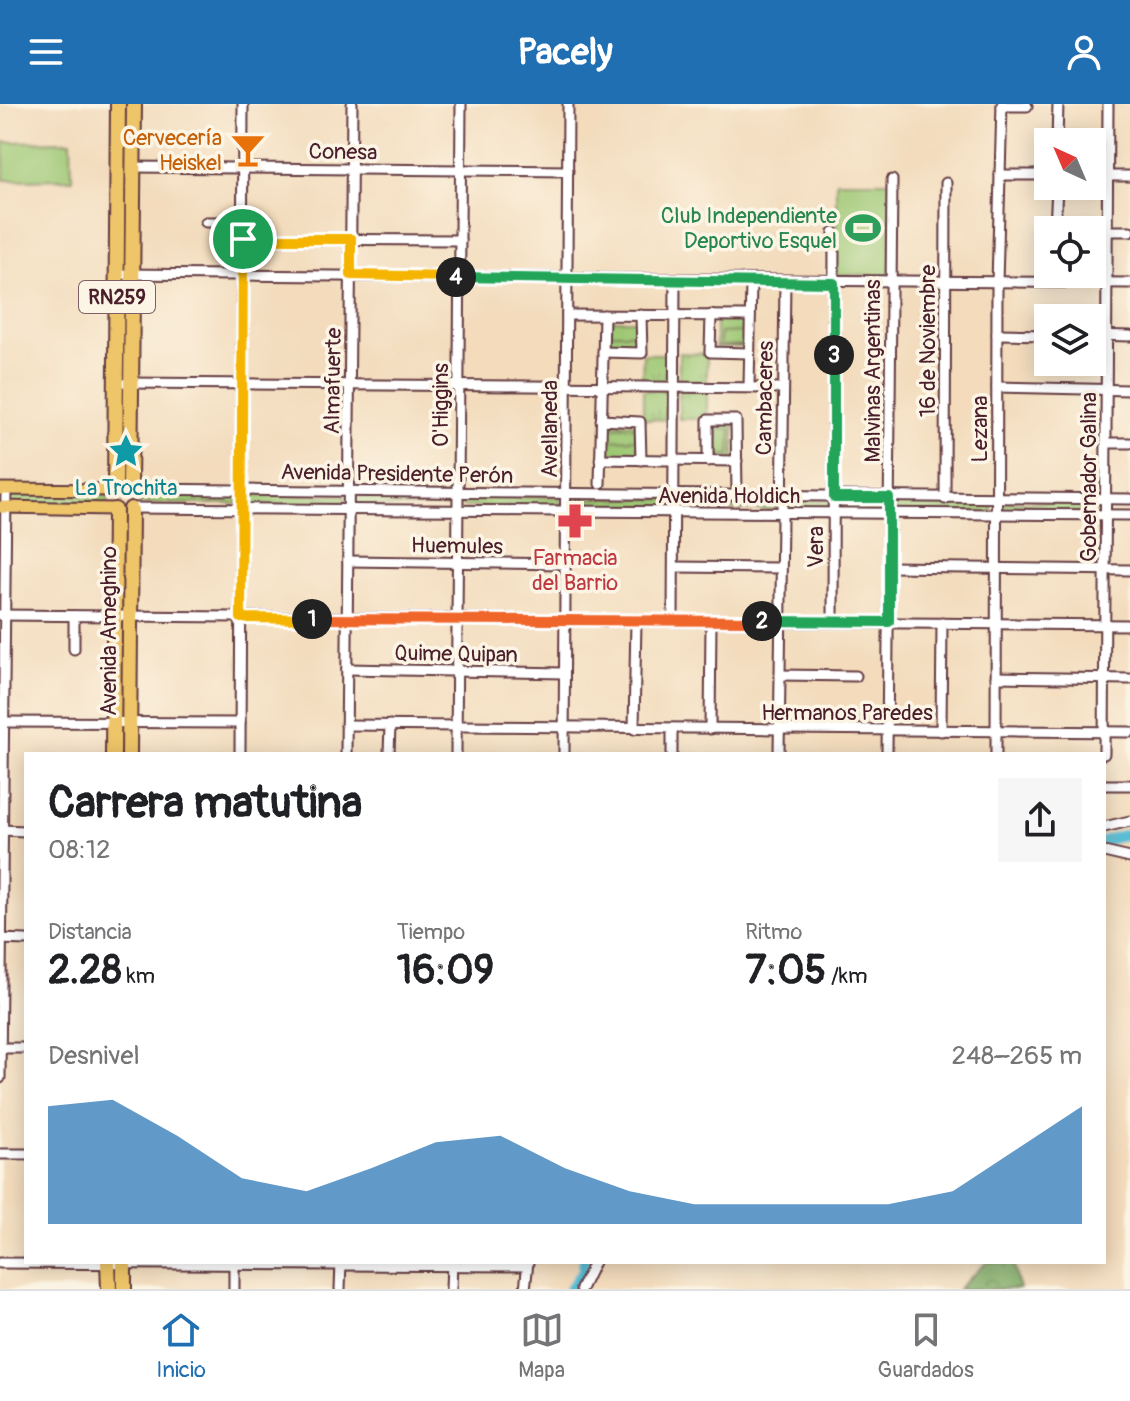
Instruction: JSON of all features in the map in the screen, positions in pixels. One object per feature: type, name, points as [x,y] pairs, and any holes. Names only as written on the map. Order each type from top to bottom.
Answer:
[{"type":"highway","name":"RN259","points":[[118,104],[116,383],[122,489]]},
{"type":"highway","name":"RN259","points":[[114,509],[110,501],[122,489],[132,384],[134,104]]},
{"type":"highway","name":"RN259","points":[[122,489],[135,497],[132,508]]},
{"type":"highway","points":[[114,509],[124,512],[132,508]]},
{"type":"highway","name":"Avenida Ameghino","points":[[113,752],[132,508]]},
{"type":"highway","name":"Avenida Ameghino","points":[[114,509],[130,722],[129,752]]},
{"type":"highway","points":[[108,1264],[109,1289]]},
{"type":"highway","points":[[124,1264],[124,1289]]},
{"type":"main road","name":"Avenida Presidente Perón","points":[[3,489],[122,489]]},
{"type":"main road","points":[[3,507],[114,509]]},
{"type":"street","points":[[240,752],[243,104]]},
{"type":"street","name":"Almafuerte","points":[[346,752],[352,104]]},
{"type":"street","name":"O'Higgins","points":[[456,752],[461,104]]},
{"type":"street","name":"Avellaneda","points":[[564,752],[568,104]]},
{"type":"street","points":[[1057,128],[1058,104]]},
{"type":"street","name":"Gobernador Galina","points":[[1104,752],[1108,104]]},
{"type":"street","points":[[1002,105],[1027,106]]},
{"type":"street","name":"Lezana","points":[[996,752],[997,283],[1002,105]]},
{"type":"street","name":"Conesa","points":[[118,167],[568,171]]},
{"type":"street","points":[[1000,175],[1034,175]]},
{"type":"street","points":[[1108,176],[1130,176]]},
{"type":"street","name":"Malvinas Argentinas","points":[[887,752],[892,180]]},
{"type":"street","name":"16 de Noviembre","points":[[945,499],[946,183]]},
{"type":"street","points":[[206,222],[243,222]]},
{"type":"street","points":[[1108,231],[1130,231]]},
{"type":"street","name":"Vera","points":[[833,622],[834,232]]},
{"type":"street","points":[[243,239],[460,240]]},
{"type":"street","points":[[117,274],[834,283],[1130,283]]},
{"type":"street","points":[[673,620],[675,280]]},
{"type":"street","points":[[749,387],[751,282]]},
{"type":"street","name":"Cambaceres","points":[[779,752],[785,282]]},
{"type":"street","points":[[567,315],[750,316]]},
{"type":"street","points":[[600,484],[604,315]]},
{"type":"street","points":[[603,352],[642,353],[641,315]]},
{"type":"street","points":[[711,315],[710,352],[749,353]]},
{"type":"street","points":[[997,334],[1034,335]]},
{"type":"street","points":[[1107,336],[1130,336]]},
{"type":"street","points":[[116,383],[783,388]]},
{"type":"street","points":[[997,387],[1130,390]]},
{"type":"street","points":[[601,420],[640,422],[641,460]]},
{"type":"street","points":[[708,461],[708,420],[736,420],[737,495]]},
{"type":"street","points":[[1106,443],[1130,443]]},
{"type":"street","points":[[600,459],[737,461]]},
{"type":"street","points":[[0,1078],[3,489]]},
{"type":"street","name":"Avenida Presidente Perón","points":[[122,489],[567,495]]},
{"type":"street","name":"Avenida Holdich","points":[[567,495],[1130,499]]},
{"type":"street","name":"Avenida Presidente Perón","points":[[132,508],[567,512]]},
{"type":"street","name":"Avenida Holdich","points":[[567,512],[1130,515]]},
{"type":"street","name":"Huemules","points":[[348,561],[566,564]]},
{"type":"street","points":[[674,567],[780,568]]},
{"type":"street","points":[[889,567],[1130,570]]},
{"type":"street","points":[[3,615],[1130,625]]},
{"type":"street","points":[[74,616],[74,649]]},
{"type":"street","points":[[634,729],[636,620]]},
{"type":"street","points":[[710,729],[711,621]]},
{"type":"street","points":[[941,731],[942,623]]},
{"type":"street","name":"Quime Quipan","points":[[347,669],[564,673]]},
{"type":"street","points":[[780,675],[856,676]]},
{"type":"street","points":[[996,677],[1130,679]]},
{"type":"street","points":[[3,722],[240,723]]},
{"type":"street","name":"Hermanos Paredes","points":[[346,725],[1130,732]]},
{"type":"street","points":[[389,752],[390,725]]},
{"type":"street","points":[[672,729],[672,752]]},
{"type":"street","points":[[1106,785],[1130,785]]},
{"type":"street","points":[[1106,827],[1130,821]]},
{"type":"street","points":[[2,830],[24,831]]},
{"type":"street","points":[[1107,852],[1130,858]]},
{"type":"street","points":[[1,939],[24,940]]},
{"type":"street","points":[[0,1048],[24,1048]]},
{"type":"street","points":[[0,1154],[24,1154]]},
{"type":"street","points":[[0,1263],[24,1263]]},
{"type":"street","points":[[234,1264],[234,1289]]},
{"type":"street","points":[[340,1289],[341,1264],[528,1264],[525,1289]]},
{"type":"street","points":[[451,1289],[452,1264]]},
{"type":"street","points":[[581,1289],[593,1264]]},
{"type":"green space","points":[[71,141],[72,179],[4,180],[4,142]]},
{"type":"green space","name":"Club Independiente Deportivo Esquel","points":[[836,181],[891,181],[890,275],[836,275]]},
{"type":"green space","points":[[716,319],[747,320],[747,347],[716,347]]},
{"type":"green space","points":[[607,320],[639,320],[638,348],[607,348]]},
{"type":"green space","points":[[745,332],[746,345],[720,346],[720,333]]},
{"type":"green space","points":[[608,333],[634,333],[634,346],[608,346]]},
{"type":"green space","points":[[679,353],[707,354],[707,383],[679,383]]},
{"type":"green space","points":[[643,354],[671,354],[671,383],[642,383]]},
{"type":"green space","points":[[643,390],[671,390],[671,420],[643,419]]},
{"type":"green space","points":[[679,390],[707,390],[707,419],[679,419]]},
{"type":"green space","points":[[606,423],[639,423],[638,456],[605,456]]},
{"type":"green space","points":[[713,423],[734,423],[734,459],[712,458]]},
{"type":"green space","points":[[610,427],[636,427],[636,439],[610,440]]},
{"type":"green space","points":[[718,429],[731,429],[730,455],[718,455]]},
{"type":"green space","points":[[9,494],[108,494],[108,504],[9,504]]},
{"type":"green space","points":[[139,494],[238,494],[238,504],[139,504]]},
{"type":"green space","points":[[246,495],[345,495],[345,506],[246,505]]},
{"type":"green space","points":[[354,497],[452,497],[452,507],[354,507]]},
{"type":"green space","points":[[462,497],[560,497],[560,507],[462,507]]},
{"type":"green space","points":[[577,498],[668,499],[668,508],[577,507]]},
{"type":"green space","points":[[679,500],[777,500],[777,510],[679,510]]},
{"type":"green space","points":[[785,500],[829,500],[829,511],[785,510]]},
{"type":"green space","points":[[843,501],[886,502],[886,512],[843,511]]},
{"type":"green space","points":[[893,501],[992,502],[992,512],[893,512]]},
{"type":"green space","points":[[1004,502],[1103,502],[1103,512],[1004,512]]},
{"type":"green space","points":[[985,1264],[1013,1264],[1019,1289],[958,1289]]},
{"type":"waterway","points":[[1106,840],[1130,833]]},
{"type":"waterway","points":[[570,1289],[584,1270],[584,1264]]},
{"type":"place","name":"Cervecería Heiskel","points":[[248,150]]},
{"type":"place","name":"Club Independiente Deportivo Esquel","points":[[863,228]]},
{"type":"place","name":"La Trochita","points":[[126,451]]},
{"type":"place","name":"Farmacia del Barrio","points":[[575,521]]},
{"type":"route","points":[[243,239],[351,239],[351,275],[834,283],[834,498],[889,498],[889,622],[241,618],[243,239]]}]
